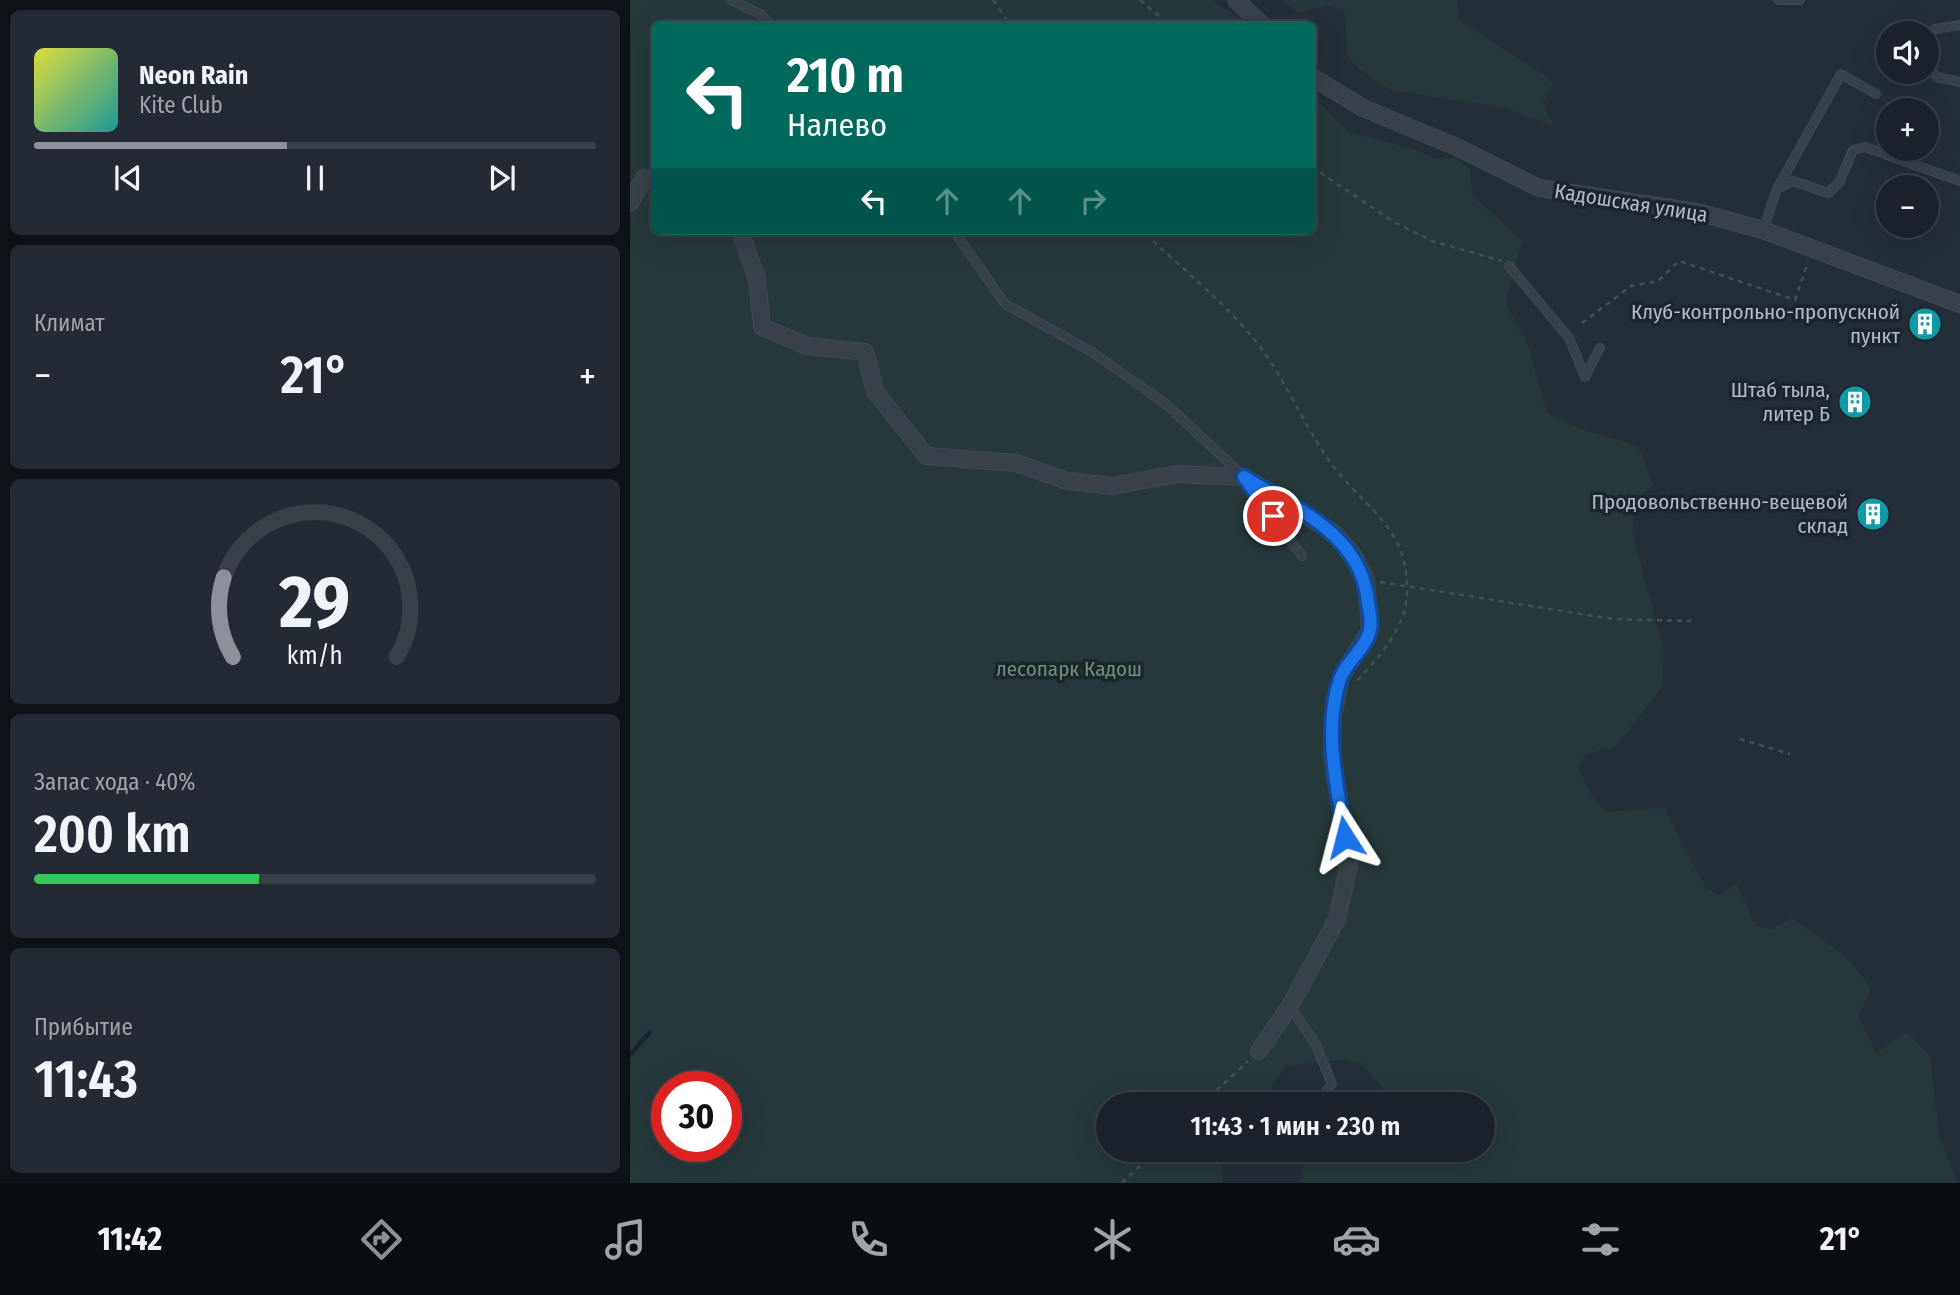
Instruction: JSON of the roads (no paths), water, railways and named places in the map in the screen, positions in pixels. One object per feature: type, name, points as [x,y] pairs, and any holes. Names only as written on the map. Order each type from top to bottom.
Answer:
[{"type":"street","points":[[1236,0],[1258,21]]},
{"type":"street","name":"Кадошская улица","points":[[1316,79],[1363,108],[1459,148],[1539,188],[1698,212],[1763,230],[1960,304]]},
{"type":"street","points":[[630,203],[643,178]]},
{"type":"street","points":[[741,235],[757,279],[762,327],[807,346],[865,352],[875,391],[926,456],[1016,463],[1067,481],[1113,486],[1177,474],[1244,477],[1334,533],[1352,553],[1366,579],[1370,630],[1341,677],[1332,755],[1349,865],[1336,919],[1290,1006],[1259,1051]]},
{"type":"lane","points":[[731,0],[760,14],[768,21]]},
{"type":"lane","points":[[1778,0],[1800,0]]},
{"type":"lane","points":[[1939,28],[1960,25]]},
{"type":"lane","points":[[1763,230],[1776,188],[1840,74],[1876,94]]},
{"type":"lane","points":[[1939,77],[1960,82]]},
{"type":"lane","points":[[1776,188],[1793,181],[1828,193],[1839,183],[1853,150],[1865,147],[1960,180]]},
{"type":"lane","points":[[957,235],[1005,304],[1093,352],[1167,405],[1244,477],[1302,556]]},
{"type":"lane","points":[[1509,266],[1569,338],[1585,377],[1600,348]]},
{"type":"lane","points":[[1290,1006],[1316,1045],[1332,1084],[1325,1092]]},
{"type":"waterway","points":[[630,1055],[649,1033]]},
{"type":"place","name":"Клуб-контрольно-пропускной пункт","points":[[1925,324]]},
{"type":"place","name":"Штаб тыла, литер Б","points":[[1855,402]]},
{"type":"place","name":"Продовольственно-вещевой склад","points":[[1873,514]]},
{"type":"park label","name":"лесопарк Кадош","points":[[1069,669]]}]
